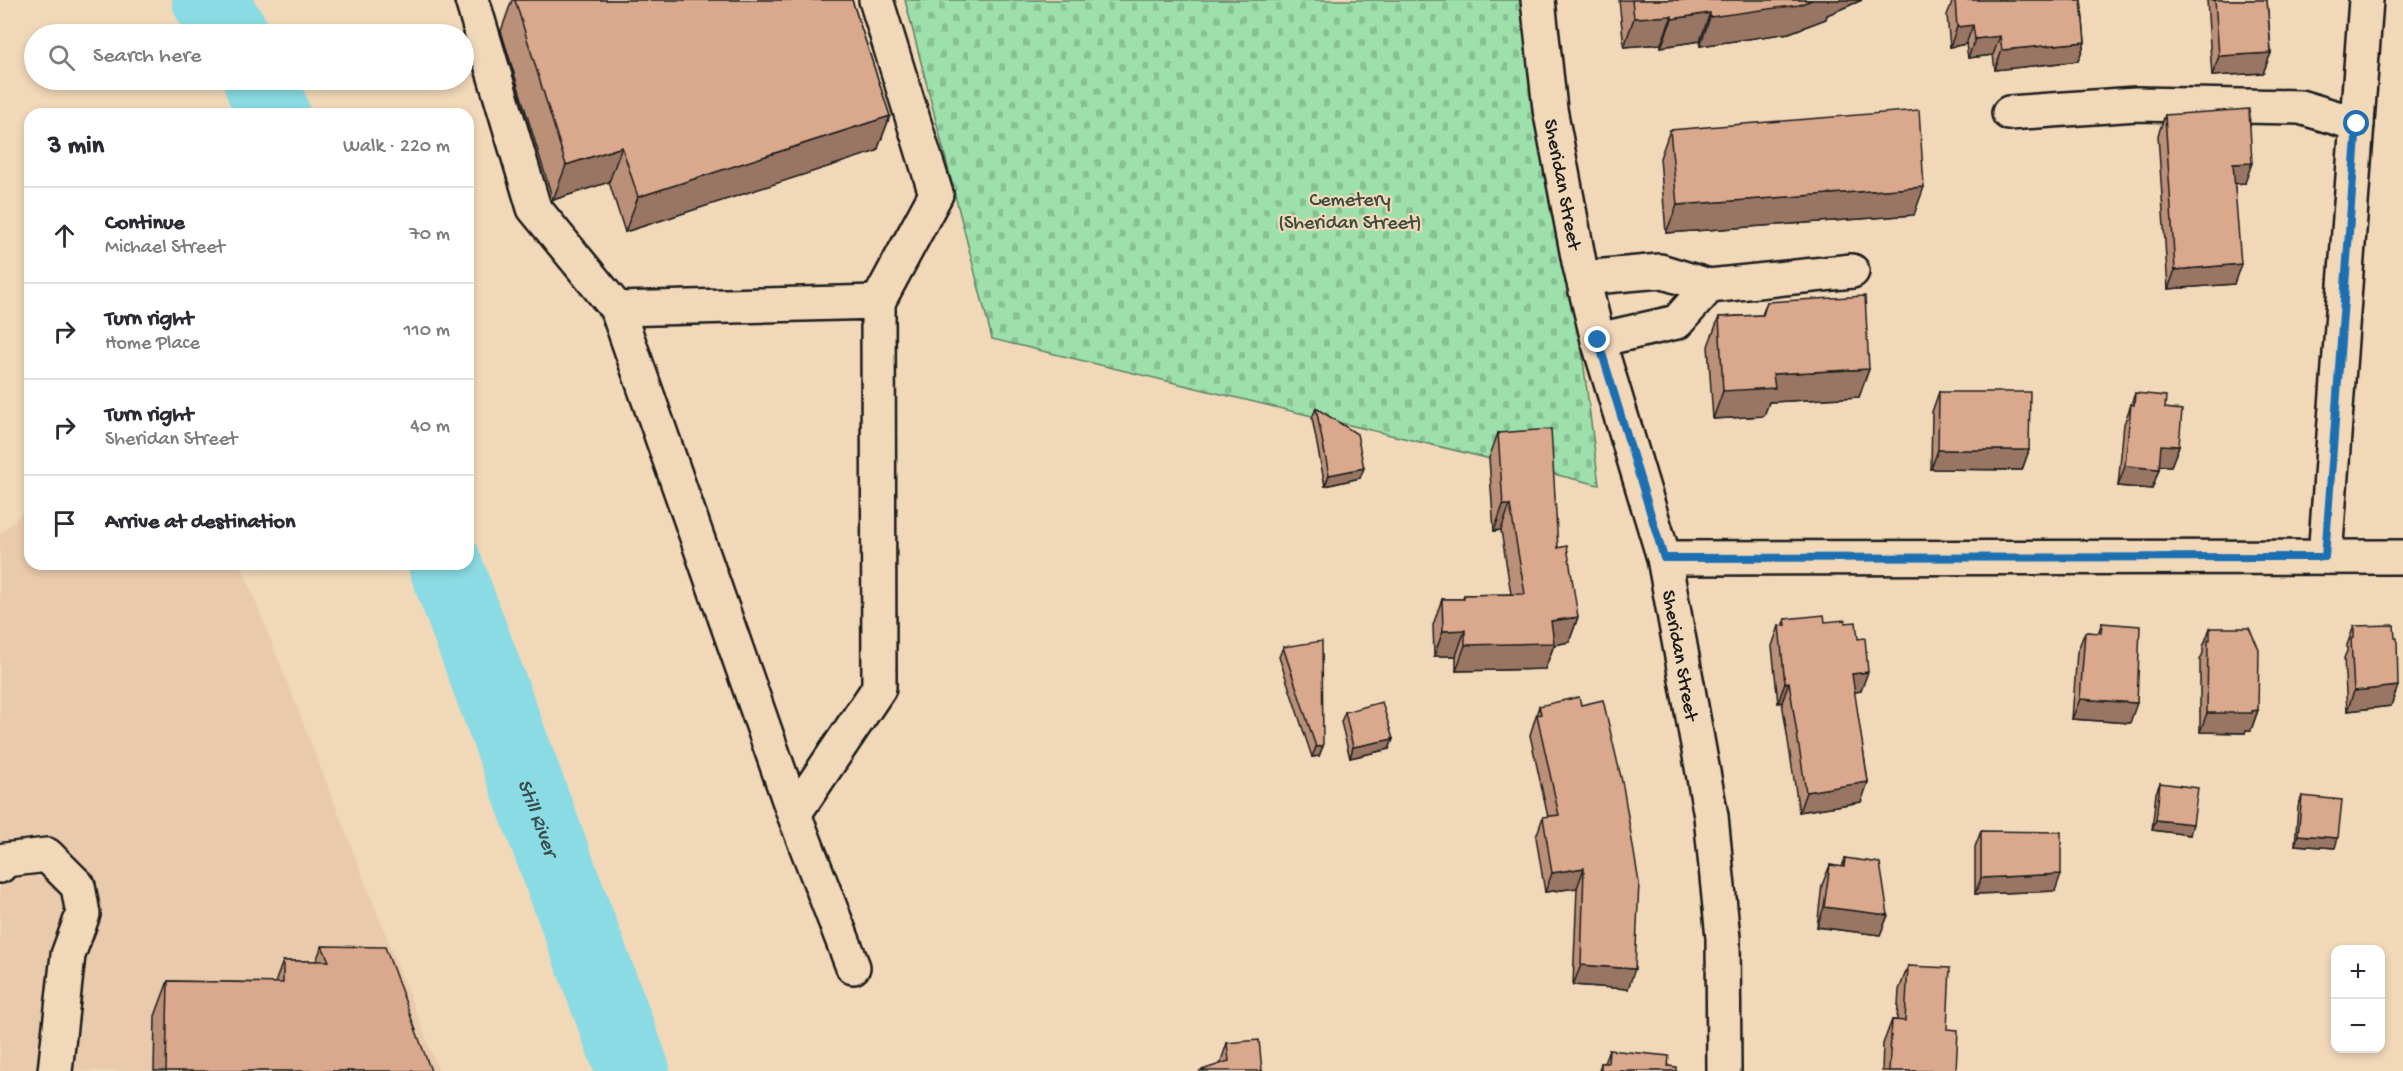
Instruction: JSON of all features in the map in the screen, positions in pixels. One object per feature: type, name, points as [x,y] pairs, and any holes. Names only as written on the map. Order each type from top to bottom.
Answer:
[{"type":"street","points":[[794,814],[879,688],[878,302],[936,194],[876,0]]},
{"type":"street","name":"Sheridan Street","points":[[1538,0],[1550,109],[1583,278],[1598,340],[1664,558],[1711,816],[1723,938],[1724,1071]]},
{"type":"street","points":[[2325,557],[2366,0]]},
{"type":"street","points":[[475,13],[534,208],[617,309],[794,814],[854,967]]},
{"type":"street","points":[[2009,113],[2136,104],[2300,107],[2357,124]]},
{"type":"street","points":[[1583,278],[1660,271],[1709,286],[1852,271]]},
{"type":"street","points":[[1598,340],[1677,322],[1709,286]]},
{"type":"street","points":[[617,309],[878,302]]},
{"type":"street","points":[[1664,558],[2403,557]]},
{"type":"street","points":[[0,866],[5,860],[47,855],[78,886],[83,914],[68,955],[55,1071]]},
{"type":"shaded area","points":[[24,512],[24,570],[243,570],[439,1071],[0,1071],[0,534]]},
{"type":"green space","name":"Cemetery (Sheridan Street)","points":[[905,0],[1537,0],[1599,485],[992,339]]},
{"type":"building","points":[[515,0],[852,0],[890,116],[638,197],[622,147],[566,165]]},
{"type":"building","points":[[1632,0],[1812,0],[1799,5],[1710,17],[1710,13],[1672,19],[1672,16],[1634,18]]},
{"type":"building","points":[[1955,0],[2081,0],[2085,42],[2002,50],[2000,36],[1975,39],[1973,25],[1957,27]]},
{"type":"building","points":[[2215,0],[2267,0],[2271,53],[2219,56]]},
{"type":"building","points":[[2249,109],[2252,163],[2233,164],[2241,264],[2175,270],[2165,115]]},
{"type":"building","points":[[1919,110],[1924,187],[1677,205],[1670,130]]},
{"type":"building","points":[[1865,296],[1869,369],[1773,374],[1775,388],[1723,391],[1719,317],[1763,315],[1767,302]]},
{"type":"building","points":[[1939,392],[2030,392],[2029,450],[1938,450]]},
{"type":"building","points":[[2135,393],[2166,396],[2165,408],[2182,410],[2179,446],[2161,445],[2159,469],[2125,466],[2131,404],[2134,405]]},
{"type":"building","points":[[1316,408],[1357,434],[1364,468],[1329,475]]},
{"type":"building","points":[[1551,429],[1558,548],[1567,546],[1578,617],[1551,621],[1554,643],[1465,645],[1465,630],[1443,631],[1442,599],[1464,599],[1464,595],[1525,594],[1510,505],[1503,505],[1498,433]]},
{"type":"building","points":[[1824,615],[1825,622],[1845,620],[1845,623],[1856,622],[1858,639],[1865,638],[1868,672],[1852,674],[1868,782],[1806,792],[1789,682],[1785,683],[1779,626],[1786,625],[1785,619]]},
{"type":"building","points":[[2102,623],[2140,626],[2137,703],[2080,699],[2085,632],[2101,633]]},
{"type":"building","points":[[2394,625],[2395,638],[2397,638],[2398,686],[2354,691],[2351,639],[2354,638],[2354,626]]},
{"type":"building","points":[[2210,628],[2249,628],[2259,649],[2258,710],[2252,713],[2207,713]]},
{"type":"building","points":[[1322,641],[1323,746],[1316,747],[1283,647]]},
{"type":"building","points":[[1579,697],[1581,705],[1603,700],[1623,786],[1639,883],[1635,969],[1581,965],[1584,868],[1552,873],[1543,817],[1559,815],[1537,715],[1541,714],[1539,706]]},
{"type":"building","points":[[1382,702],[1393,739],[1353,747],[1345,712]]},
{"type":"building","points":[[2160,783],[2198,788],[2193,824],[2156,820]]},
{"type":"building","points":[[2302,796],[2342,800],[2338,838],[2298,835]]},
{"type":"building","points":[[1981,831],[2061,832],[2061,874],[1981,878]]},
{"type":"building","points":[[1845,858],[1880,863],[1888,915],[1824,907],[1830,865],[1844,867]]},
{"type":"building","points":[[322,946],[385,947],[431,1071],[166,1071],[168,981],[283,983],[283,961],[329,961]]},
{"type":"building","points":[[1908,966],[1950,968],[1947,1029],[1958,1030],[1956,1071],[1889,1071],[1892,1020],[1905,1021]]},
{"type":"building","points":[[1259,1040],[1262,1071],[1199,1071],[1229,1061],[1227,1043]]},
{"type":"building","points":[[1609,1050],[1669,1056],[1668,1066],[1676,1067],[1676,1071],[1601,1071],[1601,1063],[1608,1063]]},
{"type":"waterway","name":"Still River","points":[[209,0],[225,24]]},
{"type":"waterway","name":"Still River","points":[[264,90],[271,108]]},
{"type":"waterway","name":"Still River","points":[[447,570],[633,1071]]},
{"type":"route","points":[[1598,340],[1664,558],[2325,557],[2357,124]]}]
